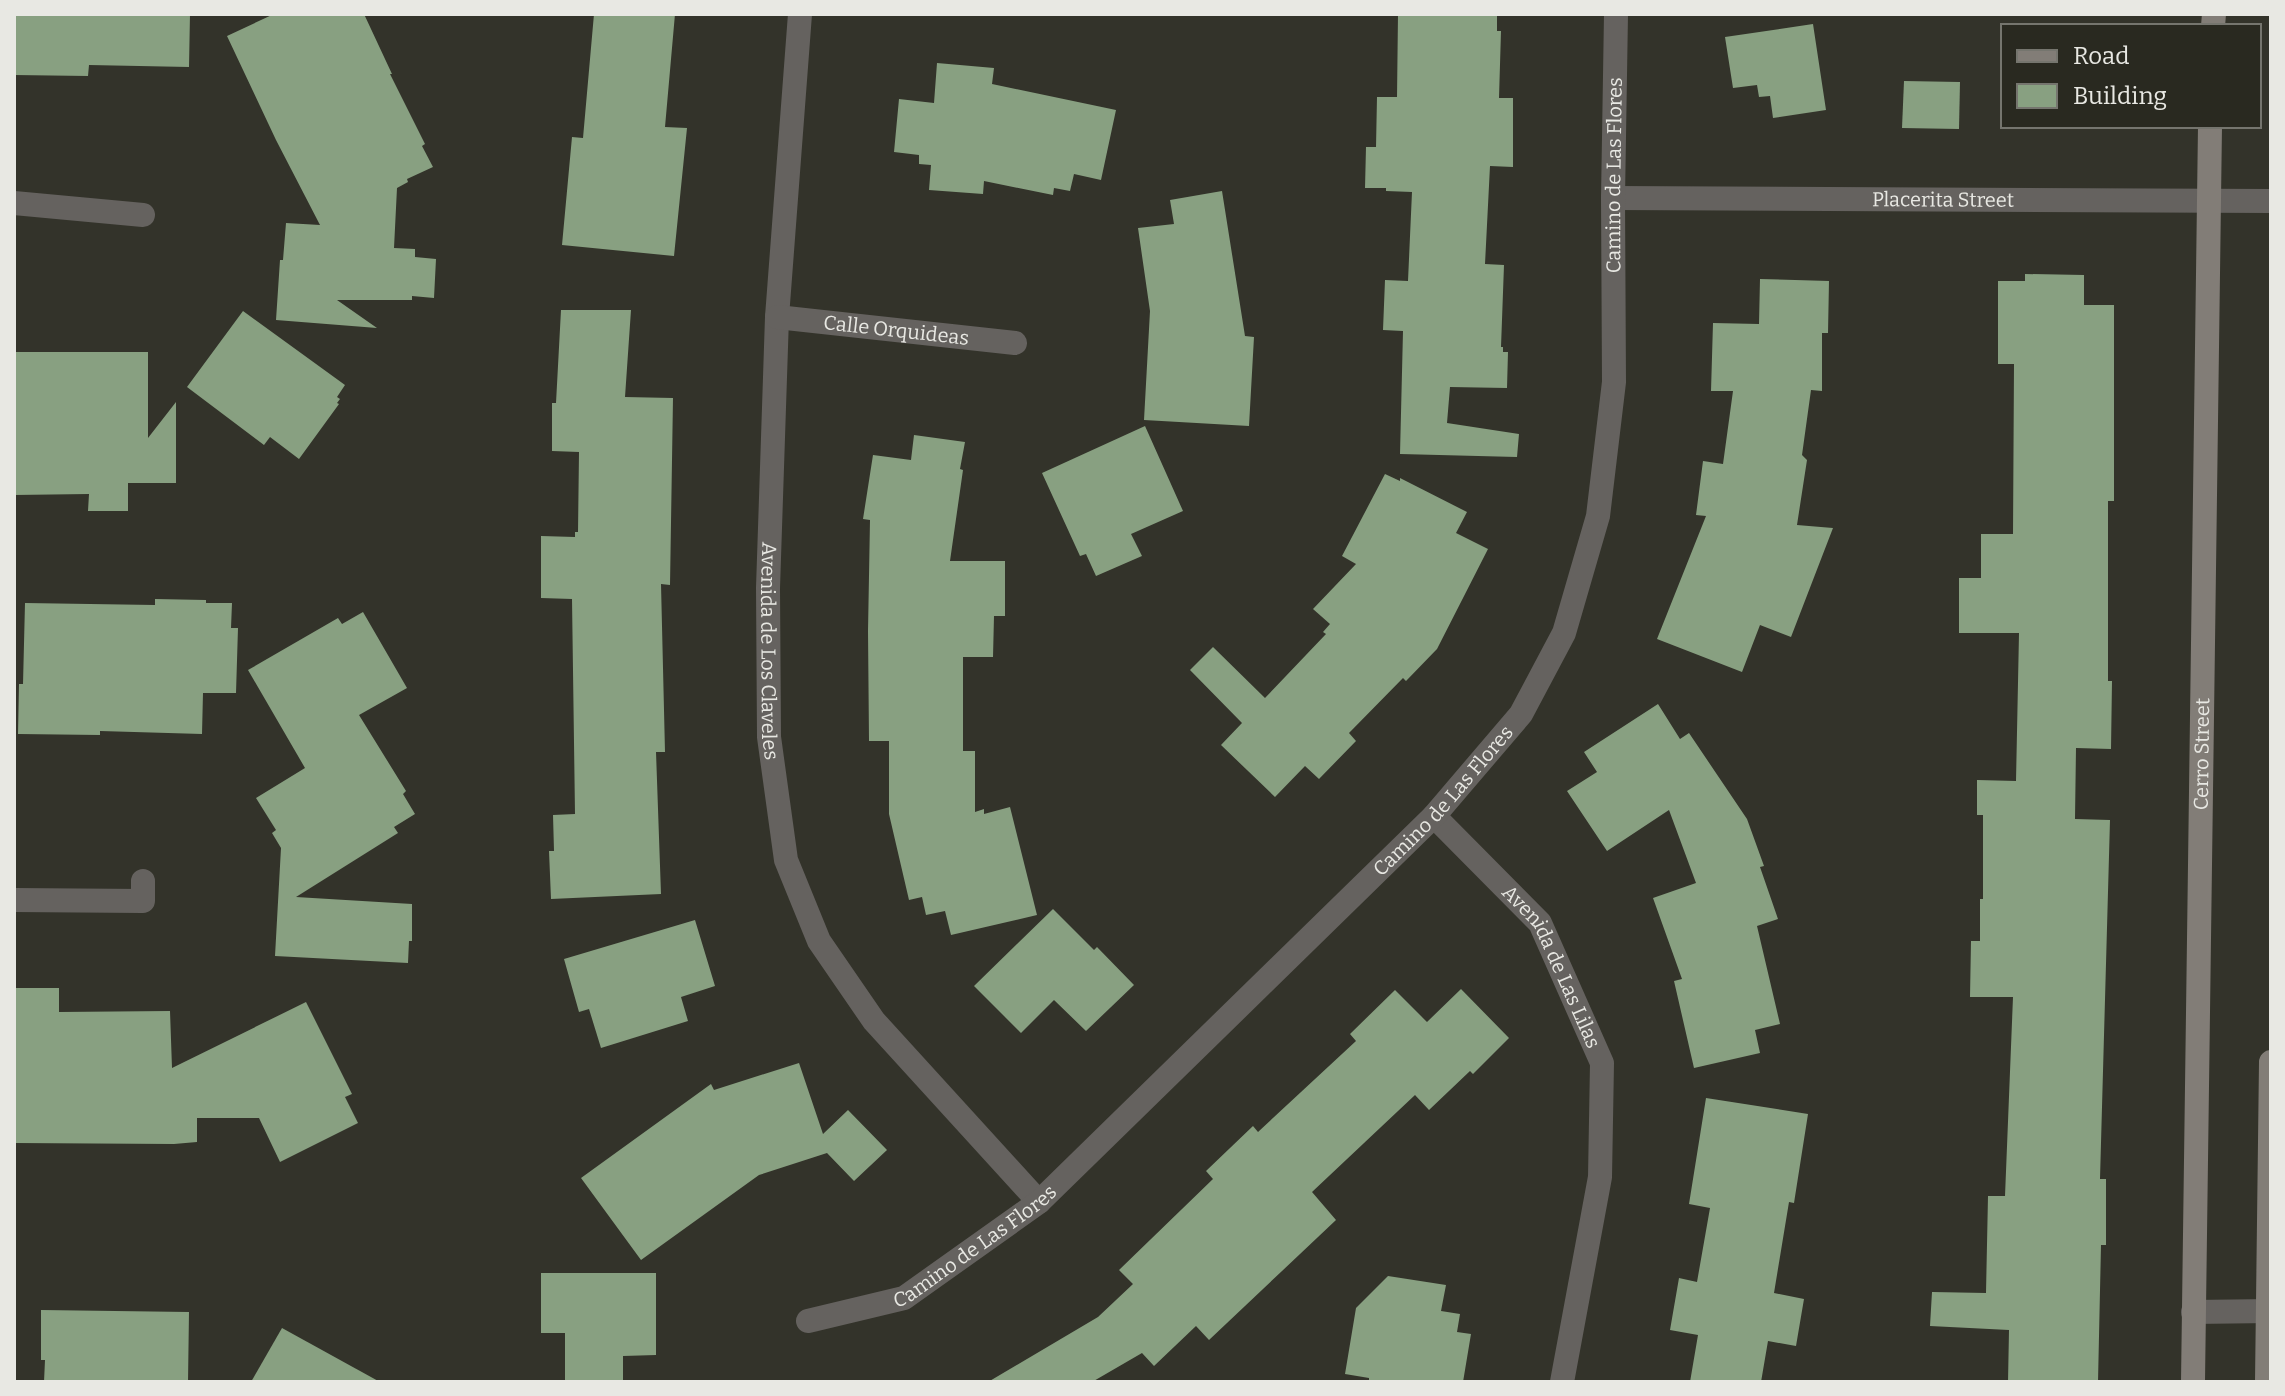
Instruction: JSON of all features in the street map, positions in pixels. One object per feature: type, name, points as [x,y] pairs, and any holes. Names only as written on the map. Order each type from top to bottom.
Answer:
[{"type":"street","name":"Avenida de Los Claveles","points":[[800,14],[777,317],[768,588],[769,737],[786,860],[819,941],[874,1021],[1039,1202]]},
{"type":"street","name":"Camino de Las Flores","points":[[808,1321],[904,1298],[1039,1202],[1434,816],[1521,714],[1564,633],[1598,516],[1614,382],[1616,14]]},
{"type":"street","name":"Cerro Street","points":[[2193,1382],[2210,128]]},
{"type":"street","name":"Placerita Street","points":[[1613,198],[2271,201]]},
{"type":"street","points":[[14,203],[143,215]]},
{"type":"street","name":"Calle Orquideas","points":[[777,317],[1015,343]]},
{"type":"street","name":"Avenida de Las Lilas","points":[[1434,816],[1540,923],[1602,1063],[1600,1177],[1562,1382]]},
{"type":"street","points":[[14,900],[143,901],[143,881]]},
{"type":"street","points":[[2267,1382],[2271,1062]]},
{"type":"street","points":[[2193,1312],[2269,1311]]},
{"type":"building","points":[[15,14],[190,14],[189,67],[89,65],[88,76],[14,75]]},
{"type":"building","points":[[274,14],[364,14],[433,167],[407,179],[408,182],[397,188],[394,248],[415,249],[415,257],[436,259],[434,298],[412,296],[412,300],[337,300],[377,328],[276,320],[286,223],[320,225],[227,36]]},
{"type":"building","points":[[594,14],[675,14],[665,127],[687,128],[674,256],[562,245],[572,137],[583,138]]},
{"type":"building","points":[[1398,14],[1497,16],[1497,31],[1501,31],[1499,98],[1513,98],[1513,167],[1490,166],[1485,264],[1504,265],[1501,347],[1503,352],[1508,352],[1507,388],[1450,387],[1447,423],[1519,434],[1517,457],[1400,454],[1403,331],[1383,330],[1385,280],[1408,281],[1412,192],[1365,188],[1366,147],[1376,147],[1377,97],[1397,97]]},
{"type":"building","points":[[1813,24],[1826,110],[1773,118],[1770,96],[1759,97],[1757,85],[1733,88],[1725,37]]},
{"type":"building","points":[[937,63],[994,68],[992,84],[1116,110],[1101,180],[1074,174],[1070,191],[1054,188],[1053,195],[984,181],[983,194],[929,190],[931,165],[919,164],[919,155],[894,152],[899,99],[934,103]]},
{"type":"building","points":[[1904,81],[1960,82],[1959,129],[1902,128]]},
{"type":"building","points":[[1222,191],[1245,336],[1254,337],[1249,426],[1144,420],[1150,311],[1138,228],[1174,224],[1170,200]]},
{"type":"building","points":[[2025,274],[2084,275],[2084,305],[2114,305],[2114,501],[2108,501],[2111,749],[2076,748],[2075,819],[2110,820],[2100,1179],[2106,1179],[2106,1245],[2101,1245],[2098,1382],[2008,1382],[2009,1330],[1930,1326],[1932,1292],[1986,1293],[1988,1196],[2005,1196],[2013,997],[1970,997],[1971,941],[1980,941],[1980,899],[1983,899],[1983,815],[1977,815],[1977,780],[2016,781],[2019,633],[1959,633],[1959,578],[1981,578],[1981,534],[2013,534],[2014,364],[1998,364],[1998,281],[2025,281]]},
{"type":"building","points":[[1760,279],[1829,281],[1828,333],[1822,333],[1822,391],[1811,390],[1802,455],[1807,460],[1797,525],[1833,528],[1791,637],[1760,625],[1742,672],[1657,639],[1706,516],[1696,515],[1703,461],[1723,464],[1733,391],[1711,391],[1713,323],[1759,324]]},
{"type":"building","points":[[561,310],[631,310],[625,397],[673,398],[670,585],[661,584],[665,752],[656,752],[661,894],[551,899],[549,851],[554,851],[553,815],[575,814],[572,599],[541,598],[541,536],[575,537],[575,532],[578,532],[579,452],[552,451],[552,403],[556,403]]},
{"type":"building","points":[[243,311],[345,385],[337,397],[339,404],[299,459],[270,437],[264,445],[187,387]]},
{"type":"building","points":[[14,352],[148,352],[148,438],[176,402],[176,483],[128,483],[128,511],[88,511],[89,494],[14,495]]},
{"type":"building","points":[[1145,426],[1183,511],[1131,534],[1142,556],[1096,576],[1086,554],[1080,556],[1042,473]]},
{"type":"building","points":[[914,435],[965,442],[950,561],[1005,561],[1005,616],[994,616],[993,657],[963,657],[963,751],[975,751],[975,812],[984,809],[984,814],[1010,807],[1037,915],[951,935],[945,911],[926,915],[922,897],[909,900],[889,814],[889,741],[869,741],[870,520],[863,519],[873,455],[911,460]]},
{"type":"building","points":[[1385,474],[1400,481],[1400,478],[1467,512],[1456,533],[1488,549],[1437,649],[1406,681],[1403,678],[1349,733],[1356,741],[1319,779],[1305,766],[1275,797],[1221,745],[1242,723],[1190,670],[1213,647],[1265,698],[1326,634],[1323,632],[1330,624],[1313,609],[1356,564],[1342,556]]},
{"type":"building","points":[[155,599],[232,603],[231,628],[238,628],[236,693],[203,693],[202,734],[100,731],[100,735],[18,734],[25,603],[155,605]]},
{"type":"building","points":[[363,612],[407,688],[359,715],[406,791],[403,794],[415,814],[394,827],[398,833],[296,897],[412,904],[412,941],[409,941],[408,963],[275,956],[281,848],[272,833],[276,830],[256,798],[305,768],[248,670],[338,618],[342,624]]},
{"type":"building","points":[[1658,704],[1680,739],[1689,733],[1747,819],[1778,919],[1757,926],[1780,1024],[1755,1030],[1760,1053],[1694,1068],[1674,981],[1682,979],[1653,898],[1696,883],[1669,810],[1607,851],[1567,791],[1597,772],[1584,752]]},
{"type":"building","points":[[1053,909],[1134,985],[1086,1031],[1054,1000],[1021,1033],[974,986]]},
{"type":"building","points":[[695,920],[715,986],[681,997],[688,1021],[601,1048],[589,1009],[579,1012],[564,959]]},
{"type":"building","points":[[14,988],[59,988],[59,1012],[170,1011],[172,1068],[306,1002],[352,1094],[345,1097],[358,1123],[280,1162],[259,1118],[197,1118],[197,1142],[14,1143]]},
{"type":"building","points":[[1461,989],[1509,1038],[1473,1074],[1470,1071],[1429,1110],[1415,1095],[1312,1192],[1336,1220],[1209,1340],[1196,1326],[1154,1366],[1142,1353],[1092,1382],[988,1382],[1098,1317],[1133,1284],[1119,1270],[1213,1179],[1206,1171],[1253,1126],[1258,1132],[1356,1041],[1350,1034],[1395,990],[1427,1022]]},
{"type":"building","points":[[799,1063],[823,1134],[848,1110],[887,1150],[854,1181],[827,1153],[759,1175],[641,1260],[581,1178],[711,1084],[714,1090]]},
{"type":"building","points":[[1706,1098],[1808,1114],[1794,1203],[1789,1202],[1774,1293],[1804,1299],[1796,1346],[1768,1341],[1761,1382],[1690,1382],[1698,1335],[1670,1330],[1679,1278],[1697,1282],[1710,1208],[1689,1204]]},
{"type":"building","points":[[541,1273],[656,1273],[656,1355],[623,1356],[623,1382],[565,1382],[565,1333],[541,1333]]},
{"type":"building","points":[[1388,1276],[1446,1285],[1441,1311],[1460,1314],[1457,1332],[1471,1334],[1463,1382],[1369,1382],[1369,1378],[1345,1374],[1356,1308]]},
{"type":"building","points":[[41,1310],[189,1312],[188,1382],[44,1382]]},
{"type":"building","points":[[282,1328],[380,1382],[251,1382]]}]
